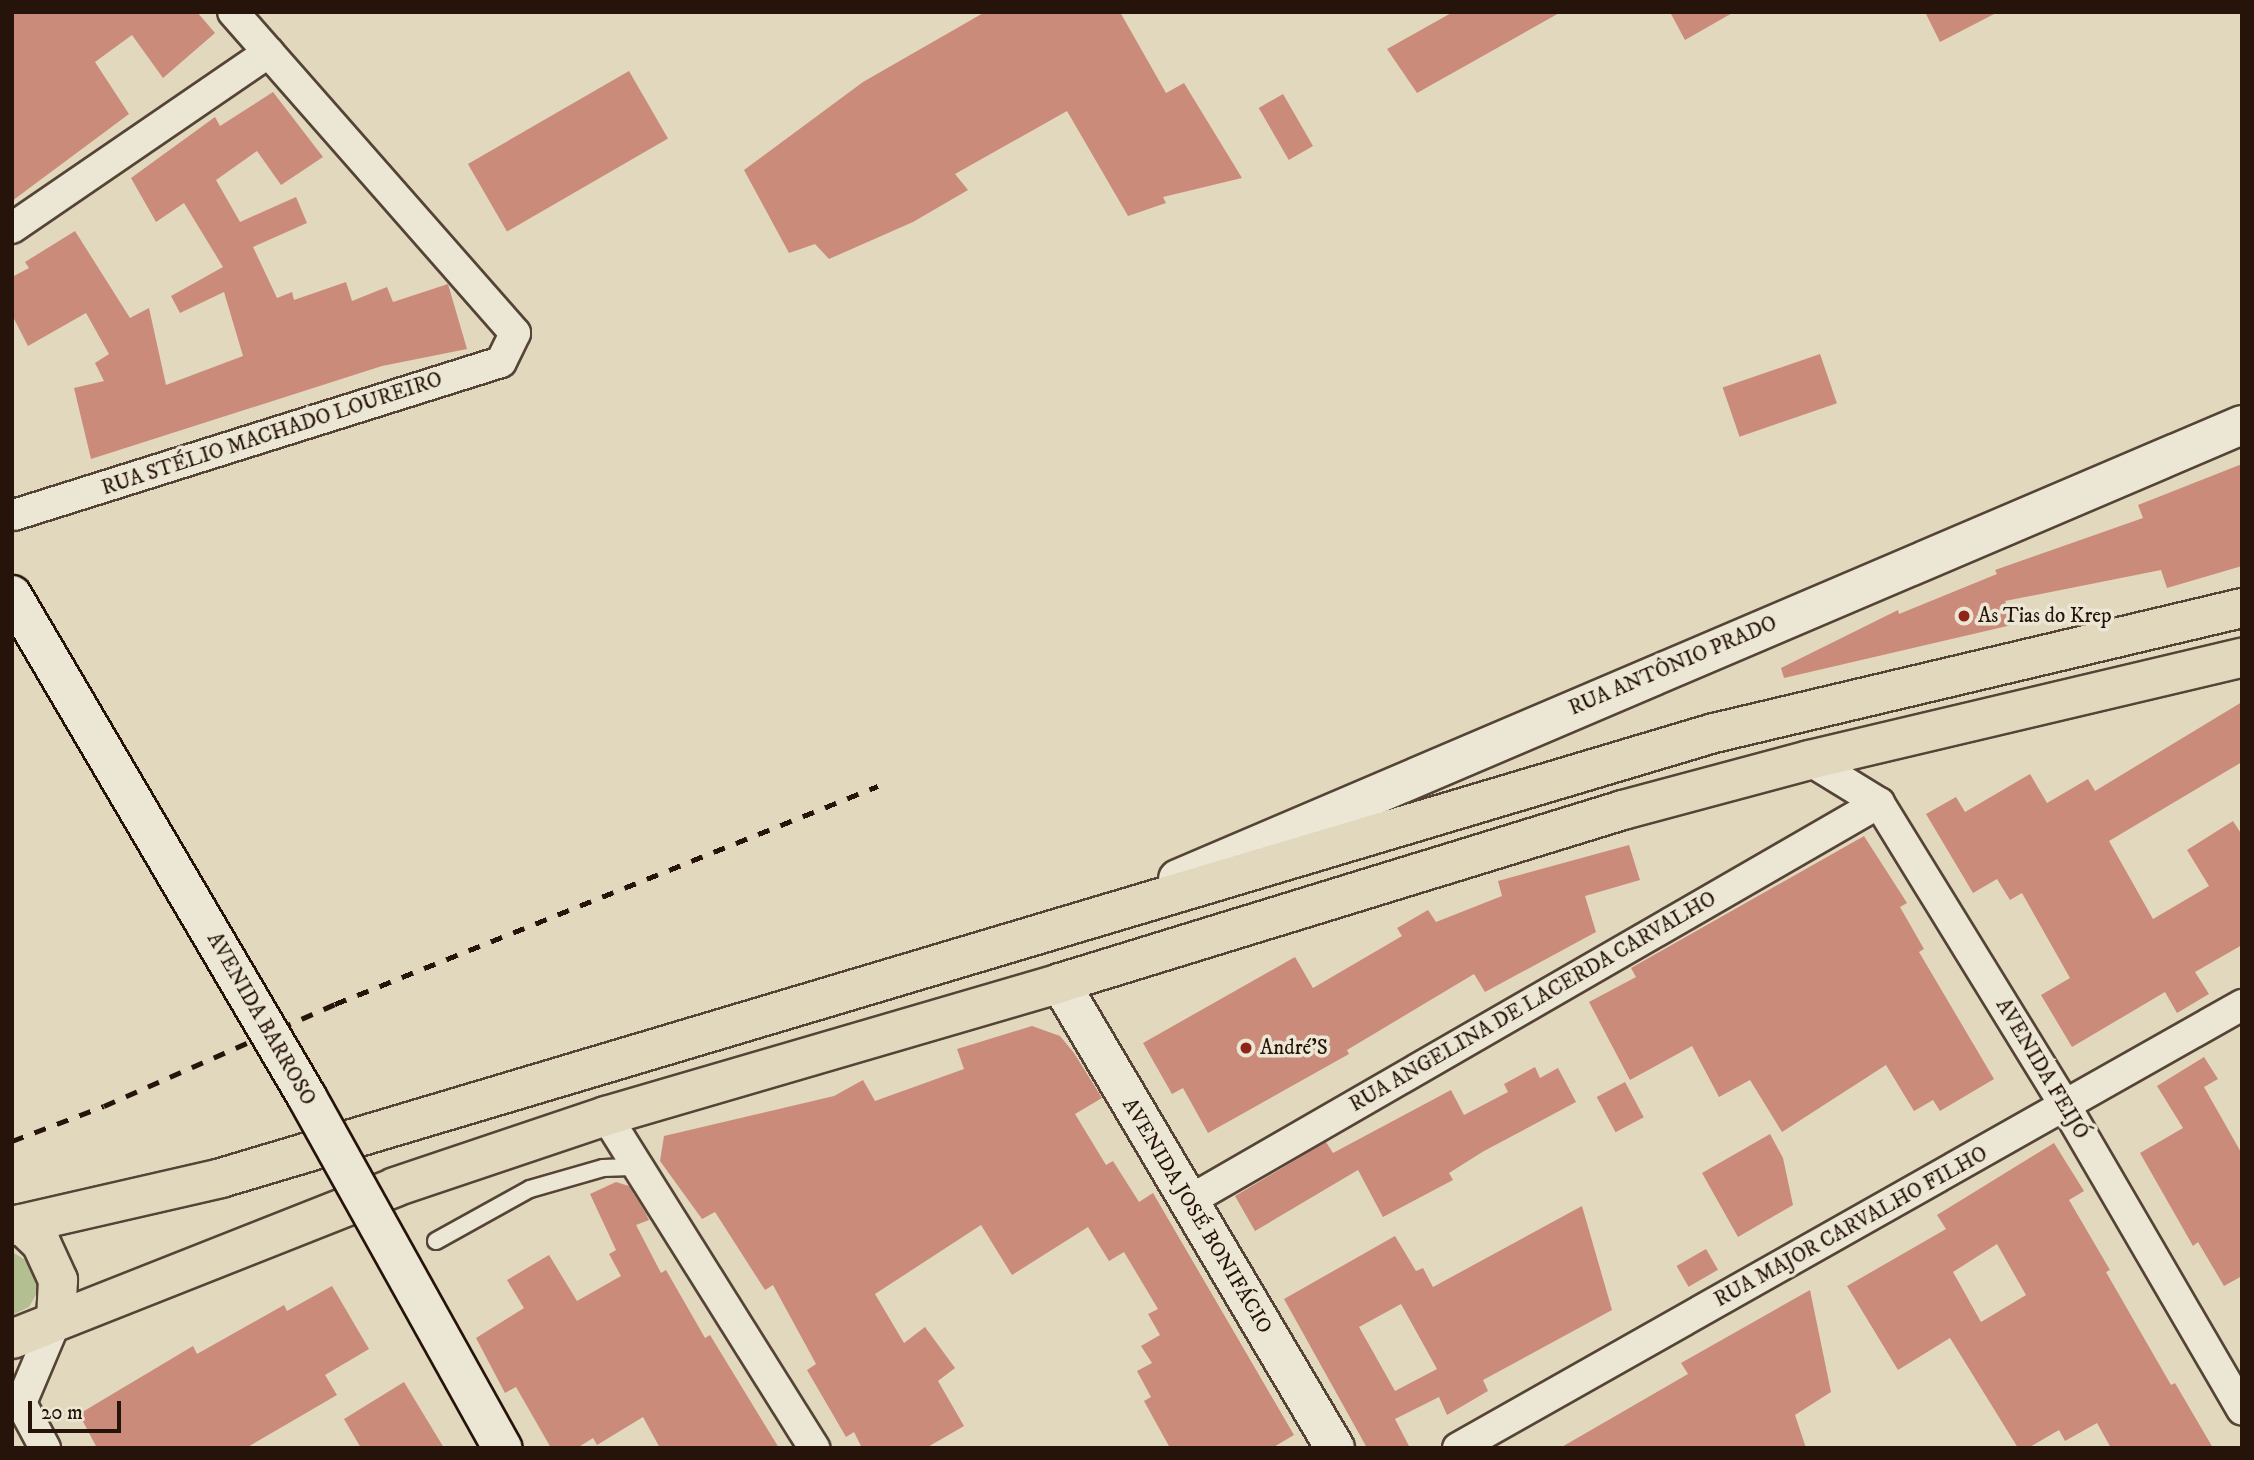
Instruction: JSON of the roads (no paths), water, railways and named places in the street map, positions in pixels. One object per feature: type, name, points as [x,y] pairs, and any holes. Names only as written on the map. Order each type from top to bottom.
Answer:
[{"type":"main road","points":[[16,1225],[221,1178],[1106,911],[1373,837],[1714,733],[2242,608]]},
{"type":"main road","points":[[12,1339],[395,1187],[606,1116],[1060,983],[1623,810],[1809,760],[2242,658]]},
{"type":"main road","points":[[16,1225],[41,1243],[58,1280],[56,1320]]},
{"type":"street","points":[[12,228],[269,52],[233,12]]},
{"type":"street","name":"RUA STÉLIO MACHADO LOUREIRO","points":[[13,515],[500,362],[515,334],[269,52]]},
{"type":"street","name":"RUA ANTÔNIO PRADO","points":[[1106,911],[2242,425]]},
{"type":"street","name":"AVENIDA BARROSO","points":[[12,595],[307,1097],[502,1448]]},
{"type":"street","name":"AVENIDA FEIJÓ","points":[[1809,760],[1879,803],[2066,1107],[2242,1410]]},
{"type":"street","name":"RUA ANGELINA DE LACERDA CARVALHO","points":[[1187,1202],[1879,803]]},
{"type":"street","name":"AVENIDA JOSÉ BONIFÁCIO","points":[[1060,983],[1187,1202],[1335,1448]]},
{"type":"street","name":"RUA MAJOR CARVALHO FILHO","points":[[1458,1448],[2066,1107],[2242,1005]]},
{"type":"street","points":[[606,1116],[814,1448]]},
{"type":"street","points":[[45,1448],[17,1403],[56,1320]]},
{"type":"lane","points":[[436,1241],[530,1189],[603,1168],[638,1167]]},
{"type":"railway","points":[[12,1141],[104,1106],[335,1004],[878,786]]},
{"type":"place","name":"As Tias do Krep","points":[[1964,616]]},
{"type":"place","name":"André'S","points":[[1246,1048]]}]
